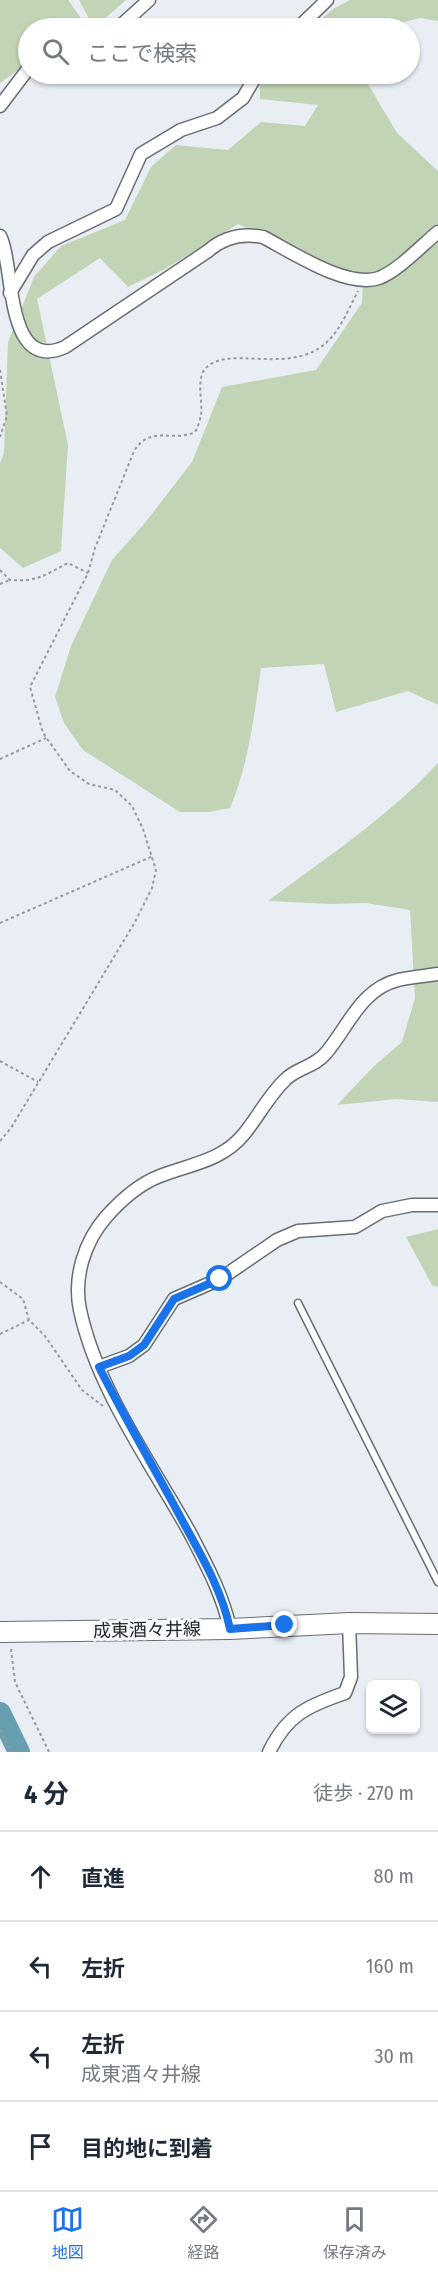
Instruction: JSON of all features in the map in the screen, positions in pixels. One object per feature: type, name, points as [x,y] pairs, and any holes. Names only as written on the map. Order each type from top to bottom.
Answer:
[{"type":"main road","name":"成東酒々井線","points":[[5,1638],[26,1631],[230,1629],[349,1623],[438,1624]]},
{"type":"street","points":[[129,18],[149,0]]},
{"type":"street","points":[[308,18],[327,0]]},
{"type":"street","points":[[0,106],[18,82]]},
{"type":"street","points":[[10,293],[33,255],[48,243],[116,209],[141,154],[181,130],[217,118],[243,99],[251,84]]},
{"type":"street","points":[[0,236],[10,293],[26,339],[33,347],[54,352],[220,241],[250,234],[263,237],[333,273],[363,281],[379,278],[391,271],[438,232]]},
{"type":"street","points":[[230,1629],[225,1605],[201,1553],[123,1415],[99,1367],[80,1310],[81,1261],[92,1235],[106,1217],[135,1190],[159,1176],[222,1154],[243,1136],[286,1078],[312,1066],[326,1054],[352,1014],[374,991],[396,981],[438,974]]},
{"type":"street","points":[[99,1367],[129,1356],[144,1345],[174,1299],[220,1279],[277,1240],[298,1231],[355,1227],[382,1211],[412,1205],[438,1205]]},
{"type":"street","points":[[269,1752],[278,1732],[301,1712],[321,1701],[345,1693],[351,1677],[349,1623]]},
{"type":"lane","points":[[298,1303],[438,1582]]},
{"type":"path","points":[[0,1141],[11,1128],[135,922],[148,896],[156,870],[153,856],[132,807],[115,790],[89,784],[70,771],[46,738],[39,723],[30,687],[88,573],[116,494],[139,442],[158,434],[182,435],[195,432],[201,415],[201,378],[207,367],[220,361],[238,358],[292,360],[313,352],[329,340],[340,325],[363,281]]},
{"type":"path","points":[[0,370],[7,416],[0,436]]},
{"type":"path","points":[[0,584],[10,580],[35,580],[68,563],[88,573]]},
{"type":"path","points":[[0,570],[10,580]]},
{"type":"path","points":[[0,759],[46,738]]},
{"type":"path","points":[[0,923],[153,856]]},
{"type":"path","points":[[0,1061],[38,1082]]},
{"type":"path","points":[[0,1282],[22,1299],[29,1320],[45,1336],[82,1390],[99,1404],[123,1415]]},
{"type":"path","points":[[0,1334],[29,1320]]},
{"type":"path","points":[[5,1638],[15,1682],[49,1752]]},
{"type":"path","points":[[0,1730],[11,1752]]},
{"type":"green space","points":[[0,0],[68,0],[81,18],[18,18],[18,70],[0,83]]},
{"type":"green space","points":[[79,0],[126,0],[105,18],[89,18]]},
{"type":"green space","points":[[350,0],[438,0],[438,21],[420,18],[323,18],[333,9]]},
{"type":"green space","points":[[259,84],[368,84],[397,133],[438,171],[438,705],[408,691],[336,712],[324,664],[261,668],[246,757],[230,808],[209,812],[180,812],[83,750],[64,723],[55,697],[71,646],[112,560],[144,524],[192,462],[222,387],[316,370],[362,303],[363,281],[238,224],[165,269],[128,287],[100,258],[37,299],[68,445],[61,551],[23,568],[0,548],[0,463],[4,453],[8,342],[34,277],[61,246],[125,220],[151,167],[176,145],[228,150],[261,122],[305,126],[318,105],[260,99]]},
{"type":"green space","points":[[438,763],[438,1102],[396,1099],[337,1105],[374,1066],[402,1042],[415,998],[410,910],[366,903],[268,901],[378,819]]},
{"type":"green space","points":[[438,1229],[438,1287],[432,1285],[406,1237]]},
{"type":"waterway","points":[[0,1713],[19,1752]]},
{"type":"route","points":[[220,1279],[174,1299],[144,1345],[129,1356],[99,1367],[123,1415],[201,1553],[225,1605],[230,1629],[285,1625]]}]
